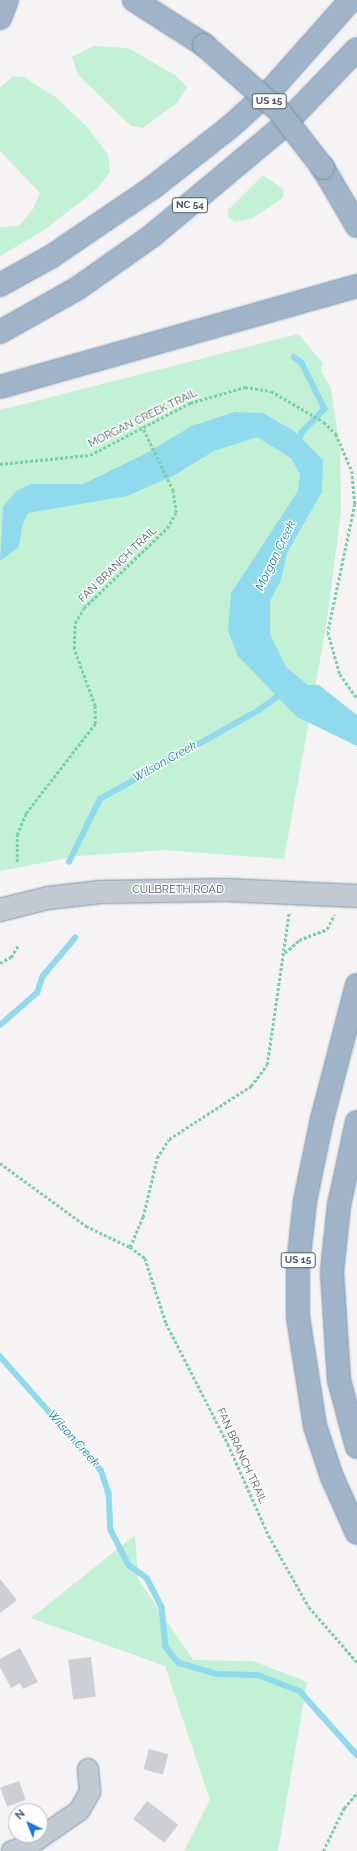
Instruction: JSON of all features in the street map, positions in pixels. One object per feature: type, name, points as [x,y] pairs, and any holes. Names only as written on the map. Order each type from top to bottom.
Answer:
[{"type":"highway","points":[[0,18],[7,0]]},
{"type":"highway","name":"US 15","points":[[134,0],[204,45],[279,111],[323,168],[357,226]]},
{"type":"highway","points":[[0,285],[52,256],[152,188],[231,126],[276,84],[351,0]]},
{"type":"highway","name":"NC 54","points":[[0,332],[78,288],[158,230],[282,127],[357,49]]},
{"type":"highway","points":[[0,387],[357,286]]},
{"type":"highway","name":"US 15","points":[[357,985],[322,1119],[305,1201],[298,1265],[299,1324],[315,1426],[332,1477],[357,1533]]},
{"type":"highway","points":[[357,1122],[339,1205],[332,1272],[339,1380],[357,1447]]},
{"type":"street","name":"CULBRETH ROAD","points":[[0,910],[48,898],[101,892],[292,893],[357,896]]},
{"type":"street","points":[[12,1851],[28,1846],[79,1811],[90,1792],[88,1769]]},
{"type":"path","name":"MORGAN CREEK TRAIL","points":[[0,464],[90,455],[142,427],[198,400],[245,387],[271,391],[330,426],[349,462],[354,496],[353,513],[328,632],[340,674],[357,698]]},
{"type":"path","name":"FAN BRANCH TRAIL","points":[[17,862],[17,835],[26,813],[95,724],[95,706],[74,649],[75,623],[84,608],[173,520],[177,507],[173,491],[142,427]]},
{"type":"path","points":[[353,513],[357,514]]},
{"type":"path","points":[[130,1247],[143,1217],[157,1158],[170,1139],[251,1086],[267,1064],[292,893]]},
{"type":"path","points":[[284,954],[299,940],[325,931],[333,923]]},
{"type":"path","points":[[0,963],[11,958],[18,946]]},
{"type":"path","name":"FAN BRANCH TRAIL","points":[[0,1163],[86,1226],[130,1247],[144,1258],[166,1323],[228,1444],[268,1536],[309,1606],[357,1662]]},
{"type":"path","points":[[323,1851],[344,1808],[357,1793]]},
{"type":"green space","points":[[93,46],[128,48],[175,75],[187,87],[178,102],[143,128],[131,126],[78,75],[72,57]]},
{"type":"green space","points":[[13,76],[24,77],[57,98],[89,129],[108,155],[110,172],[97,189],[44,230],[0,256],[0,227],[19,226],[33,209],[40,193],[0,151],[0,88]]},
{"type":"green space","points":[[263,175],[284,190],[283,198],[253,218],[235,222],[228,217],[228,210]]},
{"type":"green space","points":[[298,334],[323,363],[321,371],[331,388],[340,450],[341,512],[326,627],[284,859],[165,850],[78,856],[0,871],[0,410]]},
{"type":"green space","points":[[135,1535],[138,1579],[193,1660],[253,1661],[307,1682],[278,1851],[184,1851],[210,1800],[165,1666],[31,1618]]},
{"type":"water","name":"Morgan Creek","points":[[235,412],[263,413],[294,431],[323,460],[322,492],[287,553],[281,580],[270,601],[270,634],[286,667],[308,685],[319,685],[357,715],[357,746],[297,717],[238,656],[228,631],[231,593],[298,491],[300,474],[291,458],[257,437],[214,451],[173,476],[127,496],[28,513],[22,526],[19,547],[0,561],[3,507],[16,491],[31,484],[83,484],[143,455],[192,426]]},
{"type":"building","points":[[0,1579],[17,1600],[0,1613]]},
{"type":"building","points":[[20,1648],[38,1682],[23,1689],[20,1683],[11,1688],[0,1667],[0,1659]]},
{"type":"building","points":[[91,1657],[96,1697],[73,1700],[68,1660]]},
{"type":"building","points":[[149,1749],[168,1754],[163,1774],[144,1769]]},
{"type":"building","points":[[19,1781],[26,1800],[17,1803],[8,1803],[7,1807],[0,1788]]},
{"type":"building","points":[[147,1801],[178,1824],[164,1843],[133,1819]]},
{"type":"waterway","points":[[294,357],[302,363],[325,409],[302,433],[299,443]]},
{"type":"waterway","name":"Wilson Creek","points":[[69,862],[100,799],[259,710],[282,693]]},
{"type":"waterway","name":"Wilson Creek","points":[[0,1025],[37,993],[43,976],[75,938]]},
{"type":"waterway","name":"Wilson Creek","points":[[0,1356],[101,1470],[109,1493],[111,1530],[129,1565],[147,1578],[162,1607],[166,1647],[179,1663],[217,1674],[258,1675],[300,1691],[357,1755]]}]
